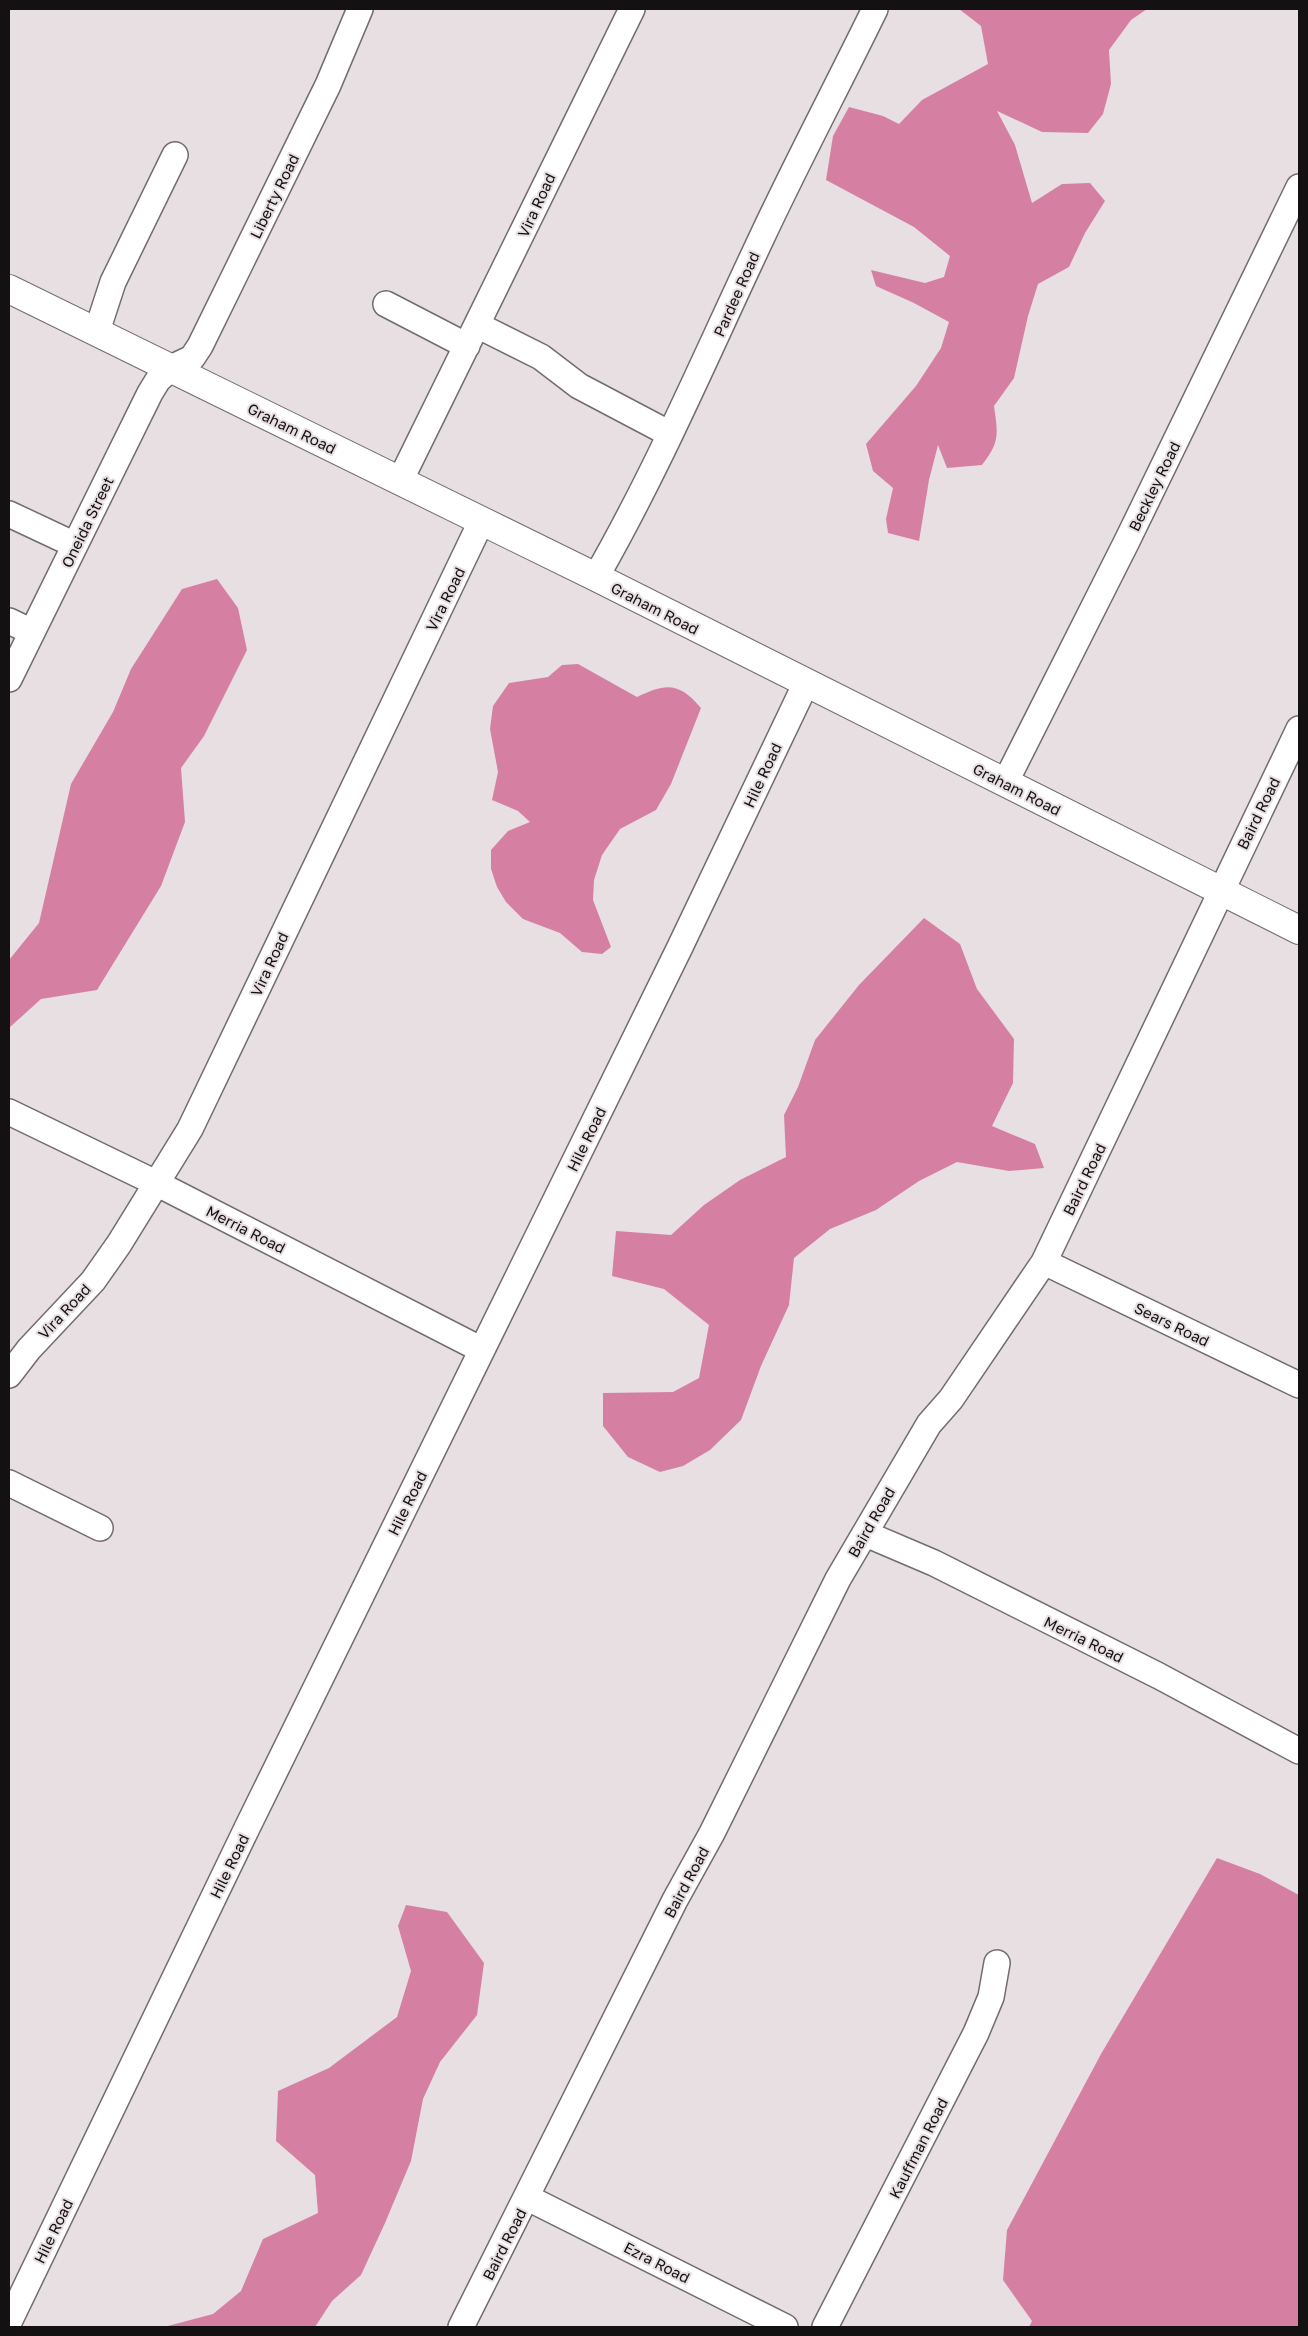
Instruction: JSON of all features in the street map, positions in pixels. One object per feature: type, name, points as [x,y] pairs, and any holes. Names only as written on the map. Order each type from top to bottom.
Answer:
[{"type":"main road","name":"Graham Road","points":[[9,289],[596,577],[1299,930]]},
{"type":"street","name":"Liberty Road","points":[[171,368],[192,358],[218,313],[328,84],[360,9]]},
{"type":"street","name":"Vira Road","points":[[400,481],[632,9]]},
{"type":"street","name":"Pardee Road","points":[[596,577],[628,520],[701,372],[762,236],[875,9]]},
{"type":"street","points":[[97,331],[113,282],[175,155]]},
{"type":"street","name":"Beckley Road","points":[[1005,783],[1127,541],[1299,187]]},
{"type":"street","points":[[386,304],[472,336],[541,357],[579,386],[670,434]]},
{"type":"street","name":"Oneida Street","points":[[9,679],[150,393],[158,380],[171,368]]},
{"type":"street","points":[[9,514],[75,545]]},
{"type":"street","name":"Vira Road","points":[[9,1376],[29,1349],[93,1281],[158,1184],[190,1129],[481,522]]},
{"type":"street","points":[[9,620],[32,632]]},
{"type":"street","name":"Hile Road","points":[[9,2322],[680,947],[806,683]]},
{"type":"street","name":"Baird Road","points":[[462,2327],[838,1579],[929,1424],[951,1399],[1044,1262],[1299,730]]},
{"type":"street","name":"Merria Road","points":[[9,1112],[158,1184],[482,1350]]},
{"type":"street","name":"Sears Road","points":[[1044,1262],[1299,1386]]},
{"type":"street","points":[[9,1483],[100,1528]]},
{"type":"street","name":"Merria Road","points":[[866,1534],[934,1563],[1160,1676],[1299,1751]]},
{"type":"street","name":"Kauffman Road","points":[[824,2327],[976,2033],[991,1997],[997,1963]]},
{"type":"street","name":"Ezra Road","points":[[528,2198],[785,2327]]},
{"type":"shaded area","points":[[959,9],[1147,9],[1131,20],[1109,50],[1111,84],[1103,114],[1088,133],[1042,132],[997,111],[1015,145],[1032,203],[1062,184],[1090,183],[1105,201],[1085,233],[1069,267],[1038,284],[1028,316],[1014,378],[994,406],[997,431],[995,444],[988,457],[982,465],[947,468],[938,445],[929,480],[919,541],[888,533],[886,519],[893,488],[873,471],[866,444],[916,386],[941,348],[949,322],[914,303],[876,286],[871,270],[925,283],[944,277],[950,256],[914,227],[826,180],[833,136],[849,107],[883,116],[899,124],[922,100],[988,64],[981,26]]},
{"type":"shaded area","points":[[217,579],[238,608],[247,650],[204,736],[181,768],[185,822],[161,886],[97,990],[41,999],[9,1028],[9,960],[39,923],[71,784],[113,712],[131,669],[182,589]]},
{"type":"shaded area","points":[[578,664],[637,697],[664,687],[679,689],[693,699],[701,708],[671,784],[656,810],[620,829],[602,855],[594,880],[593,900],[611,947],[602,954],[582,952],[560,933],[523,919],[506,902],[497,887],[491,869],[491,850],[508,831],[530,822],[518,811],[492,800],[498,772],[490,729],[493,706],[509,683],[548,677],[562,665]]},
{"type":"shaded area","points":[[924,918],[960,944],[977,989],[1014,1039],[1013,1083],[992,1126],[1035,1144],[1044,1168],[1009,1171],[957,1162],[919,1181],[876,1210],[830,1229],[794,1258],[789,1305],[761,1366],[741,1420],[710,1450],[683,1466],[660,1472],[628,1457],[603,1426],[603,1393],[673,1392],[699,1378],[709,1325],[664,1289],[612,1276],[616,1231],[671,1235],[704,1205],[740,1180],[786,1157],[784,1115],[798,1087],[815,1040],[859,985]]},
{"type":"shaded area","points":[[1217,1858],[1260,1874],[1299,1895],[1299,2327],[1029,2327],[1032,2321],[1003,2280],[1007,2230],[1101,2054]]},
{"type":"shaded area","points":[[406,1905],[447,1912],[484,1963],[477,2015],[440,2062],[423,2099],[411,2161],[361,2275],[332,2301],[315,2327],[164,2327],[213,2314],[241,2291],[263,2239],[318,2213],[315,2175],[276,2141],[278,2091],[329,2068],[397,2017],[411,1971],[398,1926]]}]
